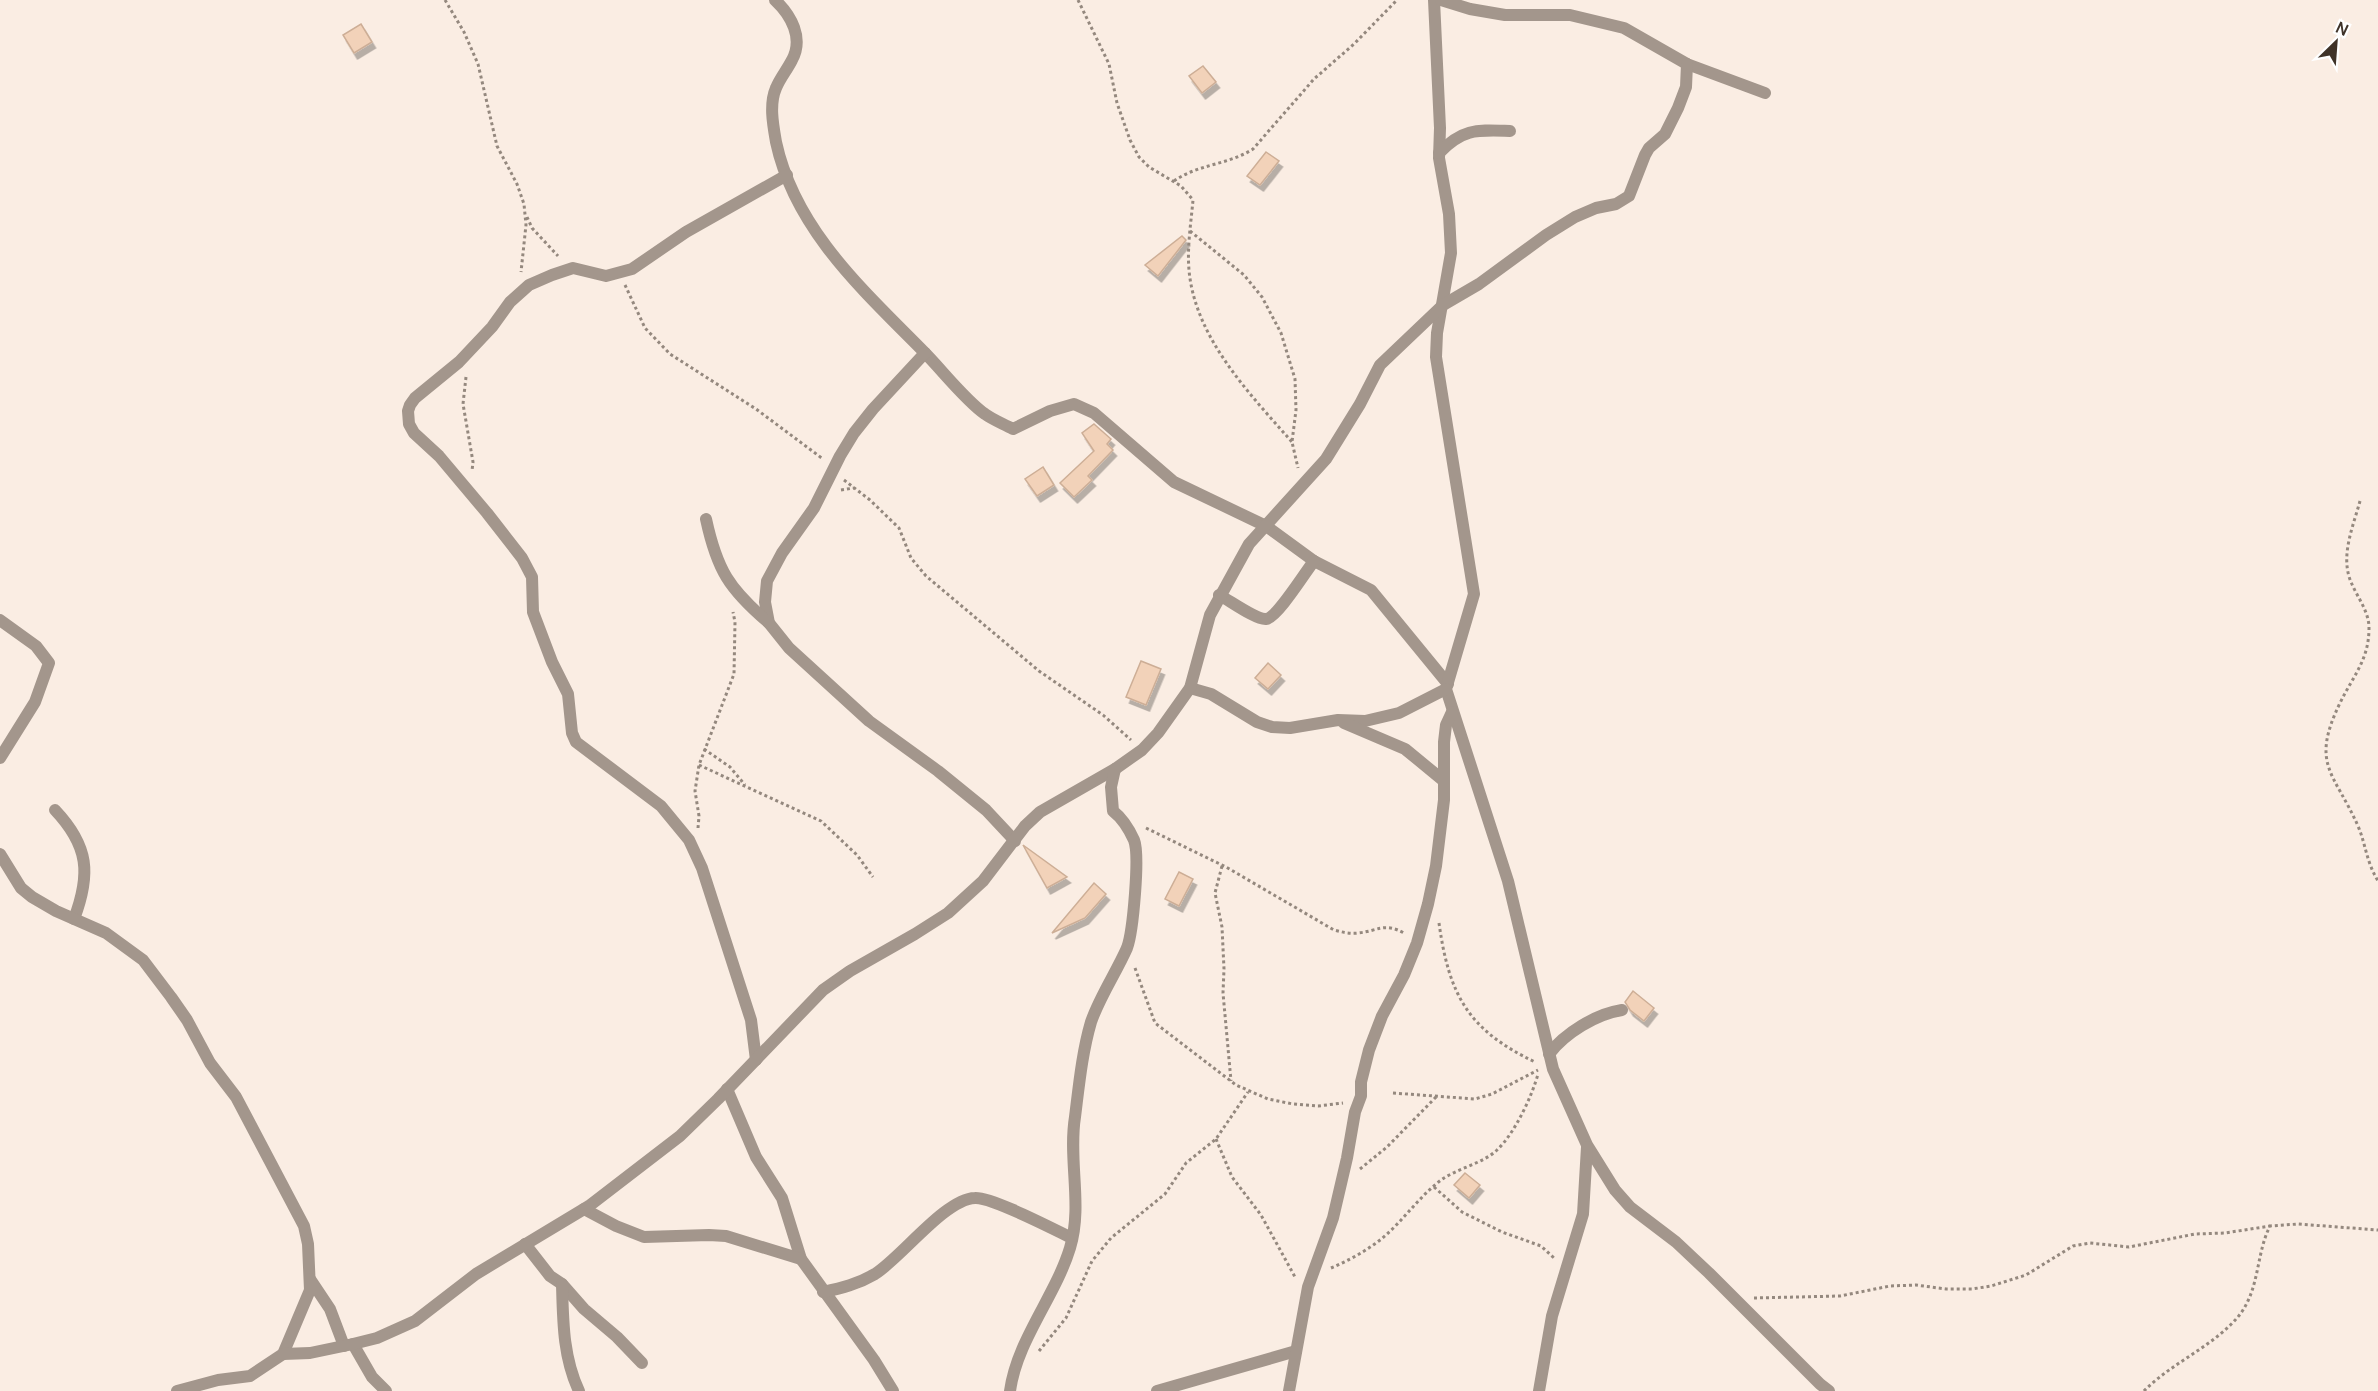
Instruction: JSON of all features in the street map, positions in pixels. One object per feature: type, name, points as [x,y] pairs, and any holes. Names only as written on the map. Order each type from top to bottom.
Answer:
[{"type":"street","points":[[775,0],[793,24],[797,47],[775,89],[772,102],[776,140],[787,175],[820,238],[849,277],[983,413],[1013,429],[1050,411],[1074,404],[1094,413],[1174,482],[1266,526],[1314,561],[1371,590],[1401,624],[1447,687],[1452,712],[1508,880],[1553,1069],[1587,1145],[1615,1190],[1630,1207],[1676,1242],[1829,1391]]},
{"type":"street","points":[[1190,688],[1211,694],[1257,722],[1272,727],[1290,728],[1338,720],[1365,721],[1399,713],[1447,687],[1474,594],[1436,357],[1437,333],[1451,253],[1449,214],[1439,153],[1440,128],[1434,0]]},
{"type":"street","points":[[1442,0],[1470,9],[1505,15],[1570,15],[1624,28],[1687,64],[1765,93]]},
{"type":"street","points":[[177,1391],[218,1380],[250,1376],[284,1354],[310,1353],[377,1338],[415,1321],[476,1274],[584,1209],[680,1136],[823,990],[850,971],[891,949],[948,913],[983,881],[1025,826],[1040,812],[1115,769],[1142,750],[1158,733],[1190,688],[1210,615],[1249,544],[1326,459],[1360,404],[1380,365],[1443,305],[1479,284],[1575,217],[1596,208],[1616,204],[1629,196],[1645,155],[1665,134],[1678,108],[1686,87],[1687,64]]},
{"type":"street","points":[[1439,153],[1456,137],[1480,130],[1509,131]]},
{"type":"street","points":[[756,1060],[752,1020],[702,868],[689,840],[661,806],[576,742],[570,725],[568,694],[552,662],[533,612],[532,577],[512,544],[440,456],[414,433],[409,423],[410,405],[459,362],[492,327],[510,302],[529,285],[573,268],[606,276],[632,269],[686,232],[787,175]]},
{"type":"street","points":[[769,623],[765,602],[768,581],[782,553],[814,508],[854,433],[925,353]]},
{"type":"street","points":[[706,519],[711,542],[728,581],[743,601],[769,623],[789,648],[869,722],[970,797],[1015,840]]},
{"type":"street","points":[[1219,595],[1257,617],[1266,619],[1273,616],[1314,561]]},
{"type":"street","points":[[0,620],[36,646],[49,663],[35,702],[0,758]]},
{"type":"street","points":[[1289,1391],[1307,1296],[1312,1275],[1333,1218],[1355,1112],[1361,1096],[1361,1082],[1369,1050],[1382,1016],[1404,975],[1417,943],[1436,866],[1444,800],[1444,742],[1446,725],[1452,712]]},
{"type":"street","points":[[1338,720],[1405,749],[1444,781]]},
{"type":"street","points":[[1010,1391],[1019,1360],[1069,1250],[1075,1207],[1073,1128],[1083,1060],[1092,1022],[1128,946],[1136,862],[1135,841],[1122,819],[1113,811],[1111,787],[1115,769]]},
{"type":"street","points":[[55,810],[69,825],[85,861],[86,878],[74,919]]},
{"type":"street","points":[[0,854],[21,888],[32,897],[56,911],[106,933],[143,960],[187,1020],[210,1063],[236,1097],[304,1226],[308,1244],[310,1290],[284,1354]]},
{"type":"street","points":[[1549,1054],[1558,1042],[1578,1029],[1610,1012],[1622,1010]]},
{"type":"street","points":[[728,1089],[756,1157],[782,1198],[801,1259],[823,1292],[841,1312],[893,1391]]},
{"type":"street","points":[[1539,1391],[1552,1316],[1583,1214],[1587,1145]]},
{"type":"street","points":[[823,1292],[848,1287],[875,1274],[962,1200],[977,1197],[997,1203],[1072,1238]]},
{"type":"street","points":[[584,1209],[616,1226],[644,1237],[726,1236],[801,1259]]},
{"type":"street","points":[[525,1244],[550,1276],[562,1284],[584,1309],[617,1337],[642,1363]]},
{"type":"street","points":[[310,1279],[330,1309],[349,1345],[372,1377],[386,1391]]},
{"type":"street","points":[[562,1284],[564,1338],[571,1375],[579,1391]]},
{"type":"street","points":[[1157,1391],[1296,1351]]},
{"type":"path","points":[[445,0],[464,32],[478,64],[497,146],[517,184],[527,215],[538,234],[561,260],[573,268]]},
{"type":"path","points":[[1078,0],[1109,64],[1117,103],[1130,140],[1139,157],[1181,186],[1193,200],[1189,268],[1192,288],[1207,333],[1247,389],[1292,442]]},
{"type":"path","points":[[1174,181],[1187,171],[1221,164],[1253,149],[1314,79],[1354,44],[1397,0]]},
{"type":"path","points":[[510,302],[521,273],[527,215]]},
{"type":"path","points":[[1190,231],[1244,275],[1262,297],[1281,333],[1295,379],[1296,410],[1292,442],[1294,457],[1304,482]]},
{"type":"path","points":[[619,272],[645,328],[669,354],[806,444],[833,471],[890,517],[899,528],[911,558],[926,576],[1039,671],[1103,715],[1142,750]]},
{"type":"path","points":[[466,373],[463,404],[473,462],[468,491]]},
{"type":"path","points":[[2360,501],[2349,540],[2346,563],[2350,581],[2367,617],[2369,627],[2367,654],[2352,678],[2330,724],[2324,750],[2326,766],[2358,827],[2369,866],[2378,881]]},
{"type":"path","points":[[689,840],[700,822],[694,791],[699,765],[734,674],[735,622],[728,581]]},
{"type":"path","points":[[704,749],[739,775],[745,786]]},
{"type":"path","points":[[699,765],[820,821],[857,855],[873,877]]},
{"type":"path","points":[[1122,819],[1150,829],[1248,879],[1334,930],[1346,934],[1393,927],[1417,943]]},
{"type":"path","points":[[1222,866],[1215,893],[1222,927],[1223,993],[1231,1081]]},
{"type":"path","points":[[1312,1275],[1345,1262],[1364,1251],[1386,1235],[1434,1186],[1451,1174],[1497,1150],[1514,1127],[1534,1087],[1541,1065],[1516,1053],[1493,1037],[1464,1005],[1446,968],[1438,915]]},
{"type":"path","points":[[1128,946],[1155,1023],[1248,1092],[1268,1099],[1317,1106],[1336,1105],[1361,1096]]},
{"type":"path","points":[[1393,1093],[1462,1099],[1483,1097],[1540,1069]]},
{"type":"path","points":[[1035,1356],[1066,1318],[1092,1261],[1111,1238],[1165,1194],[1186,1163],[1216,1139],[1248,1092]]},
{"type":"path","points":[[1342,1181],[1373,1160],[1437,1096]]},
{"type":"path","points":[[1216,1139],[1232,1177],[1261,1215],[1307,1296]]},
{"type":"path","points":[[1434,1186],[1462,1212],[1502,1232],[1541,1246],[1553,1257],[1565,1275]]},
{"type":"path","points":[[1734,1298],[1840,1296],[1890,1286],[1916,1285],[1946,1289],[1972,1289],[1991,1286],[2026,1275],[2073,1246],[2090,1244],[2129,1246],[2195,1233],[2225,1233],[2298,1224],[2378,1230]]},
{"type":"path","points":[[2144,1391],[2159,1375],[2205,1344],[2240,1313],[2253,1290],[2263,1245],[2270,1226]]},
{"type":"building","points":[[361,24],[372,42],[354,53],[343,35]]},
{"type":"building","points":[[1203,66],[1216,82],[1202,93],[1189,76]]},
{"type":"building","points":[[1266,152],[1279,161],[1260,185],[1247,176]]},
{"type":"building","points":[[1182,236],[1186,240],[1158,276],[1145,265]]},
{"type":"building","points":[[1094,424],[1111,439],[1107,444],[1113,450],[1088,476],[1092,480],[1074,497],[1060,483],[1094,451],[1082,433]]},
{"type":"building","points":[[1043,467],[1054,485],[1037,496],[1025,479]]},
{"type":"building","points":[[1141,661],[1161,669],[1146,705],[1126,697]]},
{"type":"building","points":[[1268,663],[1281,675],[1268,689],[1255,678]]},
{"type":"building","points":[[1023,845],[1067,877],[1047,888]]},
{"type":"building","points":[[1179,872],[1193,879],[1179,906],[1165,899]]},
{"type":"building","points":[[1094,883],[1106,894],[1085,918],[1052,933]]},
{"type":"building","points":[[1633,991],[1654,1008],[1644,1021],[1630,1010],[1625,1002]]},
{"type":"building","points":[[1465,1173],[1480,1185],[1469,1198],[1454,1185]]}]
